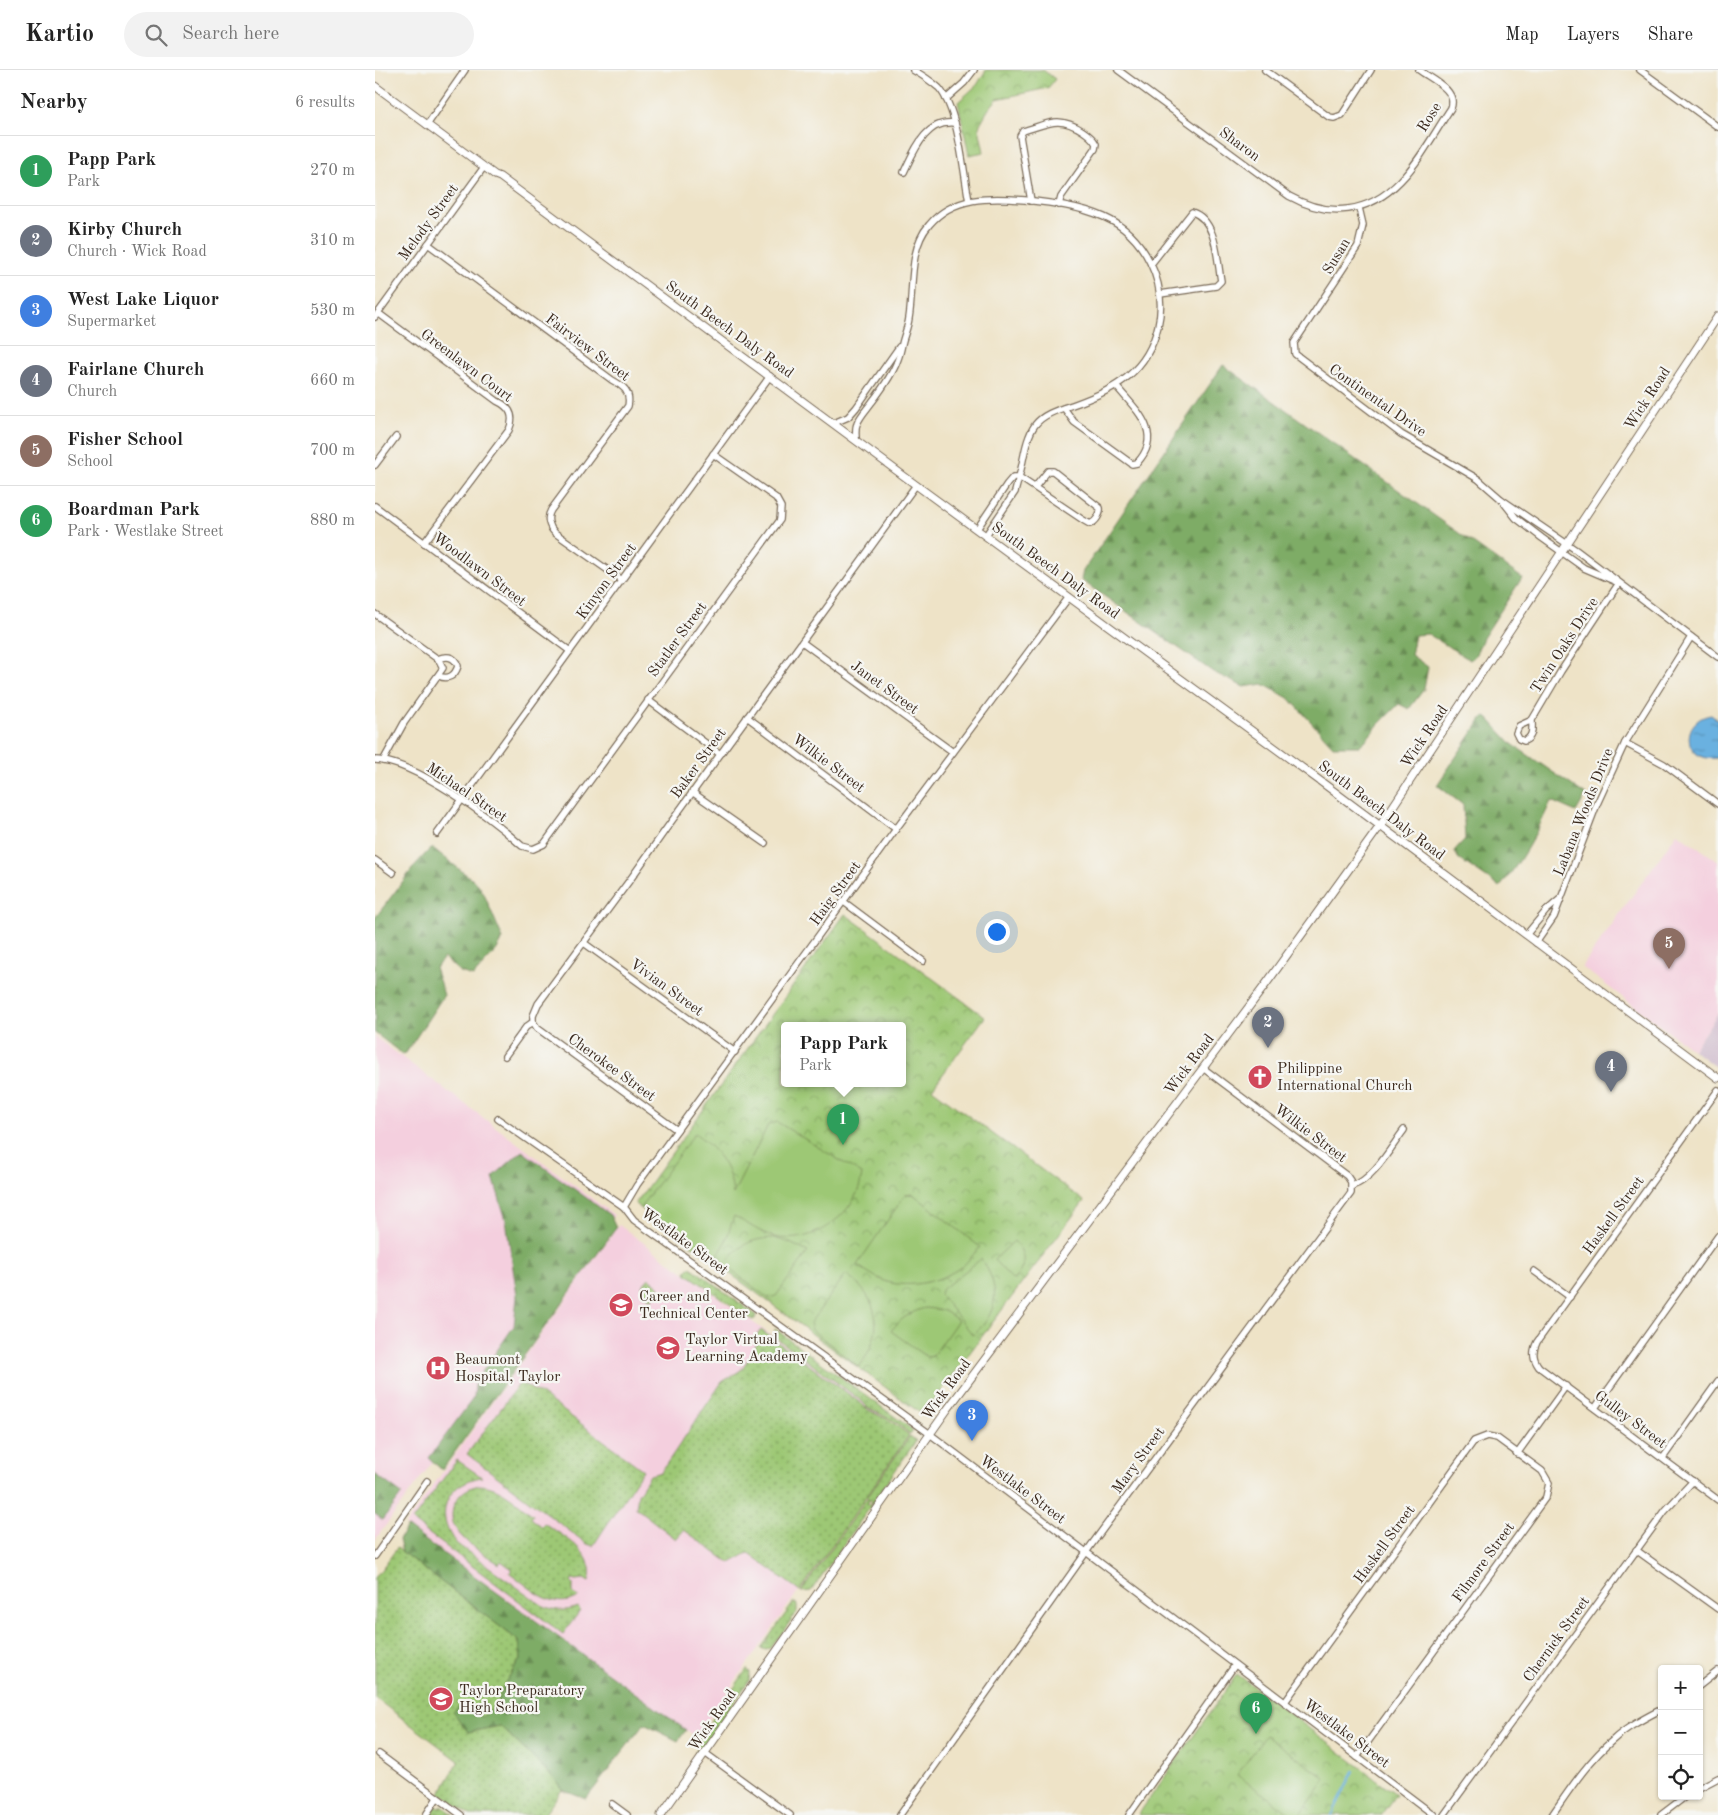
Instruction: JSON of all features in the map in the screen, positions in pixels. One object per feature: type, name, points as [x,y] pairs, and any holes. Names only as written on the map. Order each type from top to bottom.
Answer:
[{"type":"street","points":[[427,125],[465,70]]},
{"type":"street","points":[[913,70],[932,82],[946,98],[955,123],[969,201]]},
{"type":"street","points":[[946,98],[964,84],[974,70]]},
{"type":"street","name":"Sharon","points":[[1118,70],[1296,200],[1313,207],[1330,210],[1359,208]]},
{"type":"street","points":[[1265,70],[1334,118],[1342,115],[1371,70]]},
{"type":"street","name":"Rose","points":[[1359,208],[1391,192],[1405,177],[1451,108],[1453,99],[1449,91],[1419,70]]},
{"type":"street","points":[[1644,71],[1718,127]]},
{"type":"street","name":"South Beech Daly Road","points":[[375,86],[1380,826],[1718,1078]]},
{"type":"street","points":[[1031,201],[1020,136],[1023,131],[1064,121],[1090,136],[1096,144],[1095,149],[1061,197],[1059,205]]},
{"type":"street","points":[[904,172],[917,144],[935,126],[946,122],[955,123]]},
{"type":"street","name":"Melody Street","points":[[376,315],[484,166]]},
{"type":"street","points":[[856,439],[855,426],[893,371],[899,358],[909,318],[915,257],[922,236],[929,224],[942,213],[957,204],[969,201],[992,199],[1031,201],[1086,211],[1113,222],[1130,235],[1151,264],[1160,294],[1160,315],[1152,345],[1141,364],[1116,386],[1094,397],[1050,413],[1034,426],[1027,444],[1015,492],[985,535]]},
{"type":"street","name":"Susan","points":[[1294,350],[1294,343],[1358,246],[1363,225],[1359,208]]},
{"type":"street","points":[[1151,264],[1192,212],[1207,223],[1212,235],[1221,281],[1218,285],[1160,294]]},
{"type":"street","name":"Fairview Street","points":[[427,244],[612,380],[622,385],[627,391],[629,406],[551,510],[548,518],[550,527],[555,533],[622,580]]},
{"type":"street","name":"Greenlawn Court","points":[[376,315],[505,405],[512,416],[509,430],[424,543]]},
{"type":"street","name":"Wick Road","points":[[661,1815],[930,1434],[1203,1068],[1380,826],[1718,316]]},
{"type":"street","points":[[834,423],[848,417],[856,408],[902,344]]},
{"type":"street","name":"Continental Drive","points":[[1294,350],[1299,358],[1401,434],[1478,479],[1501,499],[1568,544],[1718,657]]},
{"type":"street","name":"Kinyon Street","points":[[437,834],[770,376]]},
{"type":"street","points":[[1064,408],[1074,422],[1132,464],[1137,463],[1148,447],[1149,432],[1141,416],[1116,386]]},
{"type":"street","points":[[375,465],[396,437]]},
{"type":"street","name":"Statler Street","points":[[533,849],[541,847],[547,841],[781,516],[781,507],[775,498],[713,454]]},
{"type":"street","points":[[977,529],[1013,477],[1019,477],[1090,524],[1093,523],[1101,512],[1100,508],[1053,471],[1048,471],[1035,487]]},
{"type":"street","name":"Baker Street","points":[[505,1056],[526,1027],[533,1022],[533,1016],[538,1004],[917,485]]},
{"type":"street","name":"Continental Drive","points":[[1501,499],[1516,518],[1562,553],[1584,568],[1619,584]]},
{"type":"street","name":"Woodlawn Street","points":[[375,506],[570,651]]},
{"type":"street","name":"Twin Oaks Drive","points":[[1531,720],[1561,670],[1619,584]]},
{"type":"street","name":"Haig Street","points":[[624,1207],[637,1184],[735,1052],[896,828],[1069,597]]},
{"type":"street","points":[[375,614],[437,659],[442,665],[442,672],[404,723],[383,761]]},
{"type":"street","name":"Labana Woods Drive","points":[[1536,943],[1554,917],[1597,804],[1625,743],[1691,637]]},
{"type":"street","name":"Janet Street","points":[[802,642],[953,752]]},
{"type":"street","points":[[437,659],[445,656],[452,657],[458,666],[457,671],[449,678],[439,676]]},
{"type":"street","points":[[648,700],[720,754]]},
{"type":"street","name":"Wilkie Street","points":[[747,717],[896,828]]},
{"type":"street","points":[[1625,743],[1663,764],[1718,804]]},
{"type":"street","name":"Michael Street","points":[[375,760],[383,761],[425,777],[461,800],[522,846],[533,849]]},
{"type":"street","points":[[692,792],[765,843]]},
{"type":"street","points":[[375,860],[393,873]]},
{"type":"street","name":"Labana Woods Drive","points":[[1527,936],[1546,911],[1563,896]]},
{"type":"street","points":[[843,902],[923,961]]},
{"type":"street","name":"Vivian Street","points":[[584,943],[735,1052]]},
{"type":"street","name":"Cherokee Street","points":[[533,1022],[537,1028],[677,1130]]},
{"type":"street","name":"Wilkie Street","points":[[1203,1068],[1347,1176],[1352,1186]]},
{"type":"street","name":"Haskell Street","points":[[1534,1356],[1534,1348],[1537,1342],[1718,1090]]},
{"type":"street","name":"Westlake Street","points":[[498,1119],[624,1207],[634,1220],[930,1434],[1434,1815]]},
{"type":"street","name":"Mary Street","points":[[900,1815],[1086,1552],[1349,1196],[1352,1186],[1362,1183],[1373,1172],[1404,1130]]},
{"type":"street","points":[[1595,1408],[1718,1236]]},
{"type":"street","points":[[1534,1271],[1570,1297]]},
{"type":"street","name":"Gulley Street","points":[[1534,1356],[1539,1367],[1718,1500]]},
{"type":"street","points":[[1663,1458],[1718,1381]]},
{"type":"street","points":[[1517,1454],[1566,1386]]},
{"type":"street","name":"Haskell Street","points":[[1285,1702],[1474,1440],[1482,1436],[1492,1436],[1517,1454]]},
{"type":"street","name":"Filmore Street","points":[[1357,1757],[1546,1498],[1549,1488],[1546,1475],[1517,1454]]},
{"type":"street","points":[[375,1556],[427,1481]]},
{"type":"street","name":"Chernick Street","points":[[1444,1815],[1665,1511],[1693,1481]]},
{"type":"street","points":[[1637,1550],[1718,1609]]},
{"type":"street","points":[[1129,1815],[1235,1665]]},
{"type":"street","points":[[1703,1683],[1718,1671]]},
{"type":"street","points":[[1551,1815],[1601,1750],[1629,1727],[1660,1710]]},
{"type":"street","points":[[705,1753],[790,1815]]},
{"type":"street","points":[[379,1754],[461,1815]]},
{"type":"street","points":[[1703,1786],[1718,1778]]},
{"type":"street","points":[[426,1815],[437,1798]]},
{"type":"street","points":[[1661,1815],[1681,1800]]},
{"type":"street","points":[[612,1804],[627,1815]]},
{"type":"shaded area","points":[[1677,833],[1718,861],[1718,1013],[1693,1050],[1582,967]]},
{"type":"shaded area","points":[[1718,1013],[1718,1069],[1693,1050]]},
{"type":"shaded area","name":"Beaumont Hospital, Taylor","points":[[375,1037],[614,1215],[375,1540]]},
{"type":"shaded area","points":[[619,1225],[908,1435],[696,1737],[405,1525]]},
{"type":"green space","points":[[986,70],[1043,70],[1055,79],[1048,88],[997,99],[988,110],[979,128],[984,152],[969,155],[958,102],[977,85]]},
{"type":"green space","points":[[1223,365],[1522,578],[1483,638],[1475,656],[1470,660],[1428,634],[1415,635],[1411,655],[1428,667],[1424,689],[1409,709],[1399,704],[1359,746],[1333,746],[1290,699],[1263,684],[1244,687],[1213,672],[1081,580],[1083,571]]},
{"type":"green space","points":[[1483,717],[1488,718],[1512,744],[1586,795],[1576,812],[1551,801],[1529,846],[1500,887],[1459,859],[1454,851],[1465,839],[1463,805],[1437,785]]},
{"type":"green space","points":[[430,849],[434,849],[478,884],[503,939],[496,951],[473,976],[460,972],[444,958],[435,968],[444,995],[406,1053],[402,1054],[375,1033],[375,918],[416,864]]},
{"type":"green space","points":[[845,914],[985,1017],[932,1089],[1084,1201],[923,1415],[635,1204]]},
{"type":"green space","points":[[777,1122],[862,1174],[858,1191],[851,1204],[834,1222],[812,1234],[787,1239],[769,1235],[734,1216],[724,1246],[715,1258],[643,1209],[642,1205],[695,1133],[725,1165],[731,1180],[733,1194],[768,1125]]},
{"type":"green space","points":[[522,1151],[610,1215],[616,1228],[442,1470],[429,1458],[474,1397],[475,1382],[514,1326],[517,1296],[506,1220],[493,1177]]},
{"type":"green space","points":[[913,1194],[980,1247],[965,1264],[949,1274],[920,1283],[891,1283],[878,1278],[857,1265],[905,1195]]},
{"type":"green space","points":[[773,1238],[788,1242],[808,1252],[776,1296],[768,1298],[724,1265],[734,1253],[750,1242]]},
{"type":"green space","points":[[1014,1241],[1023,1255],[1023,1265],[1013,1280],[994,1260]]},
{"type":"green space","points":[[981,1259],[992,1279],[994,1299],[988,1318],[973,1335],[940,1295],[941,1290]]},
{"type":"green space","points":[[691,1267],[756,1315],[755,1319],[752,1320],[686,1273]]},
{"type":"green space","points":[[846,1274],[858,1284],[866,1295],[875,1317],[876,1329],[873,1341],[859,1367],[812,1330],[810,1323]]},
{"type":"green space","points":[[649,1278],[660,1287],[653,1299],[643,1294],[642,1286]]},
{"type":"green space","points":[[925,1308],[943,1310],[958,1320],[933,1356],[927,1357],[891,1331],[906,1316]]},
{"type":"green space","points":[[775,1329],[913,1430],[910,1434],[892,1420],[873,1411],[775,1337]]},
{"type":"green space","points":[[761,1330],[863,1406],[909,1435],[800,1591],[748,1553],[730,1563],[684,1530],[676,1539],[636,1508],[638,1494],[650,1475],[661,1472],[722,1382],[741,1370],[757,1343],[753,1340]]},
{"type":"green space","points":[[520,1383],[541,1394],[643,1470],[593,1546],[587,1544],[467,1454]]},
{"type":"green space","points":[[910,1436],[916,1441],[870,1505],[872,1501],[867,1497]]},
{"type":"green space","points":[[457,1460],[482,1477],[469,1480],[452,1493],[447,1502],[445,1512],[446,1523],[450,1533],[457,1544],[542,1605],[560,1610],[578,1607],[580,1611],[563,1634],[412,1521]]},
{"type":"green space","points":[[375,1474],[402,1494],[383,1520],[375,1514]]},
{"type":"green space","points":[[480,1485],[495,1488],[502,1492],[533,1515],[531,1518],[541,1526],[544,1523],[569,1540],[584,1554],[589,1563],[589,1582],[584,1579],[573,1579],[571,1582],[573,1584],[573,1593],[579,1597],[560,1602],[542,1596],[510,1573],[512,1569],[501,1561],[499,1564],[464,1539],[453,1523],[452,1513],[459,1496],[472,1487]]},
{"type":"green space","points":[[867,1498],[870,1500],[867,1504],[871,1506],[811,1591],[801,1592]]},
{"type":"green space","points":[[407,1527],[686,1730],[678,1741],[644,1724],[586,1799],[562,1790],[555,1779],[500,1726],[468,1732],[453,1712],[463,1702],[482,1717],[497,1704],[505,1683],[521,1658],[519,1641],[402,1552],[399,1539]]},
{"type":"green space","name":"Taylor Preparatory High School","points":[[397,1548],[519,1641],[521,1658],[505,1683],[497,1704],[468,1732],[500,1726],[555,1779],[562,1790],[544,1815],[470,1815],[440,1793],[459,1761],[375,1698],[375,1578]]},
{"type":"green space","points":[[794,1602],[797,1604],[797,1612],[771,1648],[766,1650],[761,1648]]},
{"type":"green space","points":[[747,1669],[750,1672],[749,1681],[699,1756],[695,1752],[698,1747],[695,1744]]},
{"type":"green space","points":[[1237,1674],[1396,1794],[1381,1815],[1138,1815]]},
{"type":"green space","points":[[1266,1735],[1326,1779],[1300,1815],[1292,1815],[1237,1775]]},
{"type":"green space","points":[[436,1806],[440,1809],[442,1806],[455,1815],[430,1815]]},
{"type":"water","points":[[1711,715],[1718,720],[1718,758],[1706,758],[1698,755],[1689,741],[1690,732],[1694,725],[1701,719]]},
{"type":"waterway","points":[[1332,1815],[1354,1771]]},
{"type":"place","name":"Fisher School","points":[[1669,969]]},
{"type":"place","name":"Kirby Church","points":[[1268,1048]]},
{"type":"place","name":"Philippine International Church","points":[[1260,1077]]},
{"type":"place","name":"Fairlane Church","points":[[1611,1092]]},
{"type":"place","name":"Papp Park","points":[[843,1145]]},
{"type":"place","name":"Career and Technical Center","points":[[621,1305]]},
{"type":"place","name":"Taylor Virtual Learning Academy","points":[[668,1348]]},
{"type":"place","name":"Beaumont Hospital, Taylor","points":[[438,1368]]},
{"type":"place","name":"West Lake Liquor","points":[[972,1441]]},
{"type":"place","name":"Taylor Preparatory High School","points":[[441,1699]]},
{"type":"place","name":"Boardman Park","points":[[1256,1734]]}]
